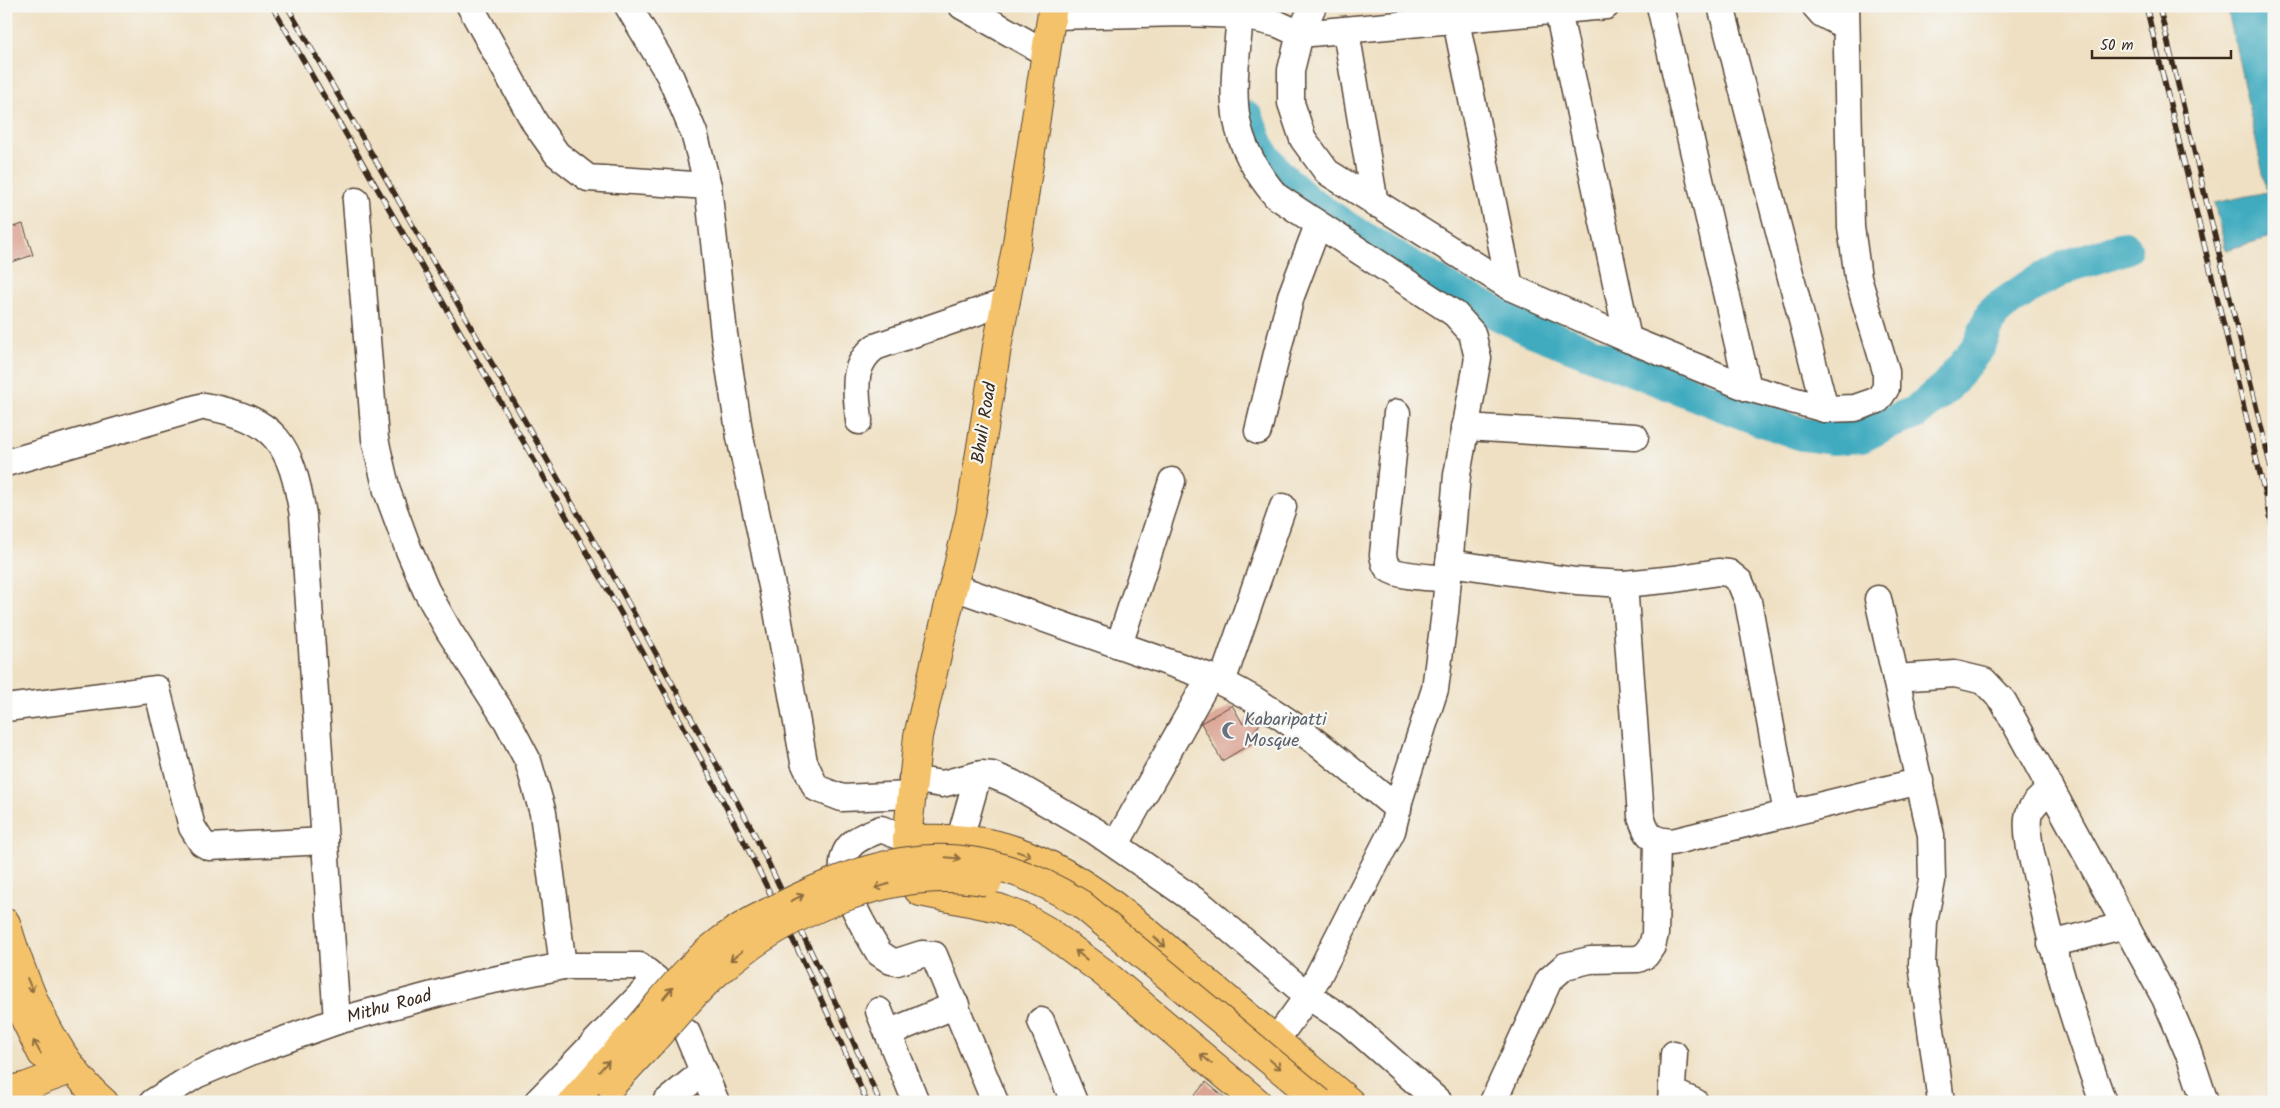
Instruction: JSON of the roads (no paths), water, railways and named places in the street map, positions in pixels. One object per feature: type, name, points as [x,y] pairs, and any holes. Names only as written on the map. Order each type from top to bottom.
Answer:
[{"type":"main road","name":"Bhuli Road","points":[[1052,11],[1017,243],[970,515],[918,736],[907,838],[909,880],[920,892],[999,908],[1025,918],[1046,930],[1103,972],[1257,1102]]},
{"type":"main road","points":[[907,838],[960,839],[985,842],[1050,864],[1102,895],[1350,1102]]},
{"type":"main road","points":[[596,1102],[702,956],[718,942],[767,912],[842,876],[902,861],[952,858],[1009,869],[1058,890],[1081,904],[1320,1102]]},
{"type":"main road","points":[[572,1102],[716,973],[741,953],[790,922],[822,907],[893,882],[927,877],[954,877],[986,881],[1017,890],[1052,907],[1096,936],[1292,1102]]},
{"type":"main road","points":[[6,923],[77,1102]]},
{"type":"main road","points":[[6,981],[33,1039],[64,1073],[104,1102]]},
{"type":"main road","points":[[6,1091],[64,1073]]},
{"type":"street","points":[[470,6],[535,123],[557,154],[588,178],[708,186]]},
{"type":"street","points":[[628,6],[670,76],[694,133],[708,186],[724,334],[740,438],[776,605],[804,762],[816,788],[842,798],[942,784],[978,775],[992,775],[1012,783],[1116,844],[1204,907],[1308,996],[1348,1022],[1439,1102]]},
{"type":"street","points":[[962,6],[1046,53]]},
{"type":"street","points":[[1313,6],[1289,29],[1291,103],[1303,139],[1327,172],[1375,204],[1510,286],[1628,340],[1748,388],[1825,409],[1855,408],[1878,400],[1886,388],[1886,370],[1858,278],[1851,227],[1845,16],[1822,14],[1815,6]]},
{"type":"street","points":[[1052,11],[1244,15],[1289,29],[1346,31],[1455,13],[1606,6]]},
{"type":"street","points":[[1660,6],[1748,388]]},
{"type":"street","points":[[1721,6],[1825,409]]},
{"type":"street","points":[[1557,8],[1628,340]]},
{"type":"street","points":[[1455,13],[1510,286]]},
{"type":"street","points":[[1244,15],[1234,86],[1235,116],[1243,147],[1257,174],[1276,196],[1455,314],[1472,333],[1478,358],[1457,475],[1436,689],[1392,831],[1308,996],[1276,1040]]},
{"type":"street","points":[[1346,31],[1375,204]]},
{"type":"street","points":[[356,201],[375,439],[387,491],[426,590],[449,631],[507,721],[528,761],[543,812],[563,966]]},
{"type":"street","points":[[1258,431],[1291,296],[1318,225]]},
{"type":"street","points":[[859,421],[857,368],[864,356],[875,347],[1006,302]]},
{"type":"street","points":[[6,463],[204,406],[235,412],[262,424],[285,451],[297,480],[304,515],[337,1021]]},
{"type":"street","points":[[1397,413],[1383,555],[1389,569],[1398,573],[1448,571],[1624,584],[1718,572],[1729,573],[1740,582],[1748,601],[1787,814]]},
{"type":"street","points":[[1465,427],[1635,437]]},
{"type":"street","points":[[1119,646],[1172,481]]},
{"type":"street","points":[[1116,844],[1216,679],[1283,507]]},
{"type":"street","points":[[1624,584],[1640,816],[1645,832],[1657,841],[1672,842],[1920,781]]},
{"type":"street","points":[[954,587],[1216,679],[1238,689],[1289,720],[1398,809]]},
{"type":"street","points":[[1878,599],[1931,835],[1932,881],[1924,922],[1922,964],[1941,1102]]},
{"type":"street","points":[[1896,678],[1955,674],[1984,681],[2004,701],[2165,998],[2189,1054],[2205,1102]]},
{"type":"street","points":[[6,708],[157,689],[192,827],[202,842],[210,847],[325,840]]},
{"type":"street","points":[[960,839],[978,775]]},
{"type":"street","points":[[2051,789],[2037,802],[2028,816],[2029,840],[2051,944],[2077,1032],[2104,1102]]},
{"type":"street","points":[[907,838],[881,829],[854,842],[846,854],[843,865],[848,894],[879,953],[891,961],[897,962],[922,954],[934,956],[995,1102]]},
{"type":"street","points":[[1492,1102],[1549,980],[1565,966],[1590,960],[1638,959],[1646,955],[1652,946],[1655,934],[1657,841]]},
{"type":"street","points":[[2051,944],[2126,925]]},
{"type":"street","name":"Mithu Road","points":[[153,1102],[196,1075],[252,1051],[337,1021],[473,984],[563,966],[640,966],[656,979],[537,1102]]},
{"type":"street","points":[[916,1102],[883,1022],[956,1005]]},
{"type":"street","points":[[1041,1021],[1074,1102]]},
{"type":"street","points":[[686,1033],[716,1102]]},
{"type":"street","points":[[1674,1054],[1679,1098]]},
{"type":"street","points":[[666,1102],[704,1071]]},
{"type":"water","points":[[2227,6],[2274,6],[2274,236],[2226,250],[2214,203],[2267,192]]},
{"type":"waterway","points":[[1247,118],[1260,151],[1280,177],[1309,203],[1348,229],[1455,293],[1532,330],[1802,434],[1832,438],[1861,436],[1885,424],[1915,413],[1946,387],[1979,346],[1993,312],[2032,285],[2068,266],[2125,248]]},
{"type":"railway","points":[[272,6],[569,522],[705,766],[789,932],[867,1102]]},
{"type":"railway","points":[[287,6],[608,566],[752,829],[839,1010],[880,1102]]},
{"type":"railway","points":[[2146,6],[2274,531]]},
{"type":"railway","points":[[2159,6],[2274,480]]},
{"type":"place","name":"Kabaripatti Mosque","points":[[1230,730]]}]
